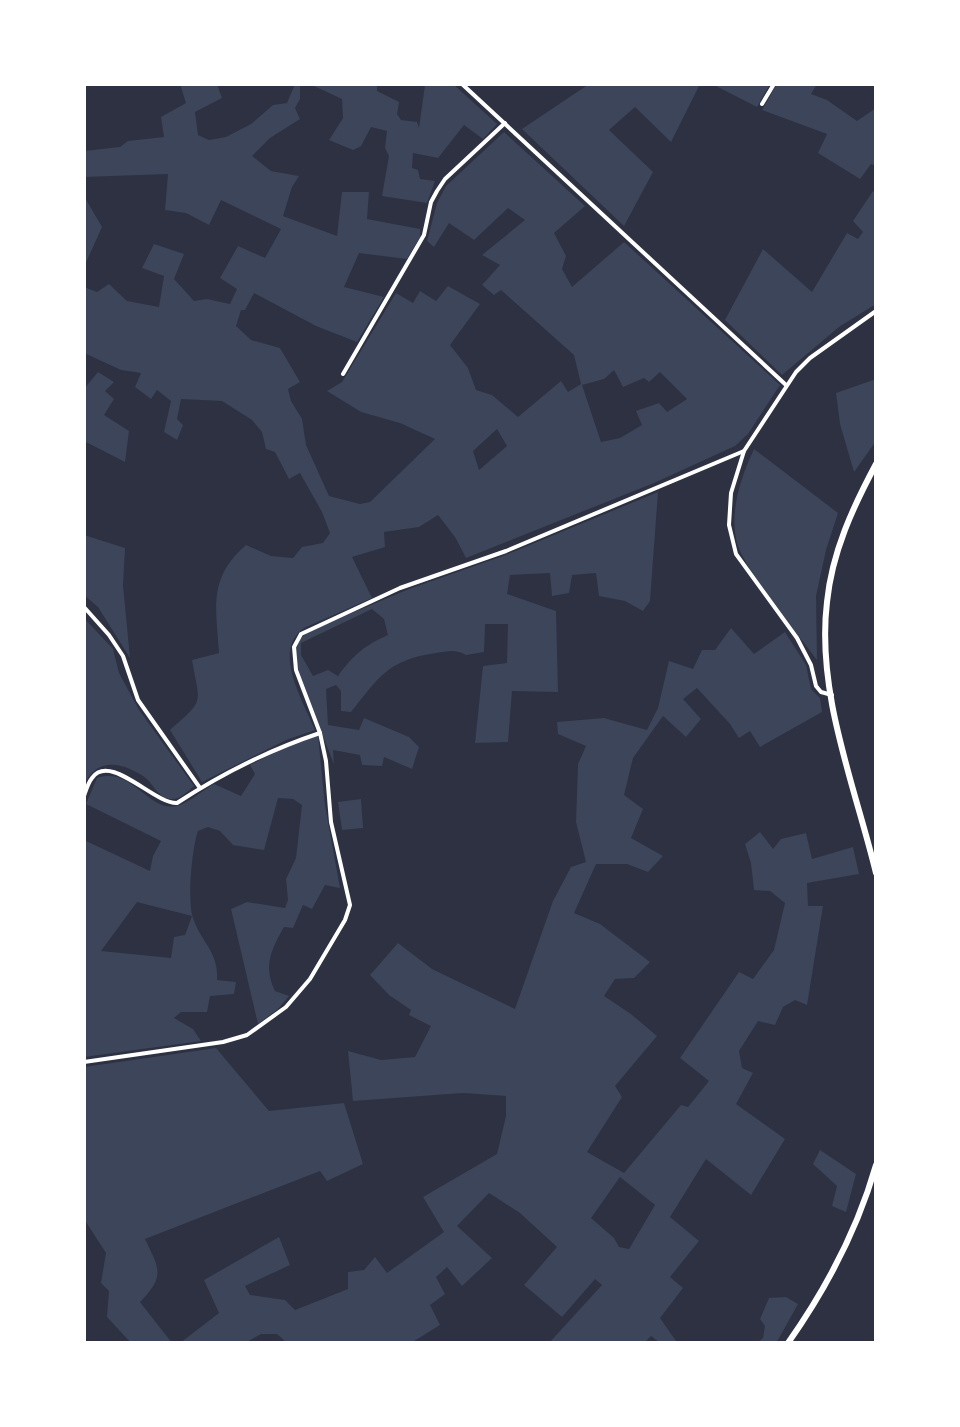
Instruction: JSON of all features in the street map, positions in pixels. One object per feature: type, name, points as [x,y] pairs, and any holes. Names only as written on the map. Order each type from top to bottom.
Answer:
[{"type":"main road","points":[[876,464],[846,525],[827,601],[827,665],[832,695],[847,767],[876,873]]},
{"type":"main road","points":[[788,1343],[831,1274],[876,1165]]},
{"type":"street","points":[[462,84],[786,385]]},
{"type":"street","points":[[762,104],[774,84]]},
{"type":"street","points":[[343,374],[419,246],[437,191],[445,179],[505,123]]},
{"type":"street","points":[[832,695],[818,690],[811,665],[797,638],[736,554],[729,525],[729,509],[744,451],[786,385],[810,358],[876,311]]},
{"type":"street","points":[[84,1062],[223,1042],[247,1035],[286,1007],[310,979],[337,935],[350,905],[331,822],[326,761],[320,733],[301,686],[293,654],[296,641],[306,630],[400,588],[506,551],[744,451]]},
{"type":"street","points":[[84,607],[123,656],[138,700],[200,788]]},
{"type":"street","points":[[84,796],[92,778],[101,770],[107,770],[130,778],[168,803],[177,803],[276,747],[320,733]]},
{"type":"shaded area","points":[[180,84],[217,84],[222,98],[195,112],[198,135],[209,140],[226,137],[251,124],[273,105],[287,103],[295,84],[300,84],[300,99],[295,108],[300,119],[270,138],[252,156],[271,171],[299,176],[292,187],[283,216],[337,236],[342,192],[369,192],[367,219],[420,229],[420,237],[407,259],[359,253],[344,287],[384,297],[357,342],[316,326],[254,293],[245,310],[241,310],[236,326],[251,340],[280,348],[300,382],[288,389],[291,401],[302,419],[306,445],[329,496],[360,504],[370,502],[435,439],[400,423],[361,412],[327,391],[342,382],[396,293],[413,303],[420,291],[436,301],[448,286],[480,304],[450,345],[468,368],[476,390],[492,395],[518,417],[561,381],[568,392],[581,384],[574,355],[501,290],[494,295],[482,285],[500,265],[482,255],[525,220],[508,208],[474,240],[449,223],[434,247],[427,241],[437,203],[446,186],[504,132],[585,206],[554,233],[566,256],[562,269],[572,287],[624,242],[780,385],[748,434],[735,446],[654,483],[466,558],[438,515],[419,527],[384,532],[385,547],[352,557],[372,598],[304,628],[290,650],[293,677],[315,730],[286,740],[202,782],[170,730],[197,701],[192,660],[219,653],[216,607],[225,569],[246,545],[271,556],[293,558],[302,547],[323,543],[330,533],[300,473],[289,479],[275,452],[266,449],[262,432],[252,420],[222,401],[181,399],[177,419],[183,425],[177,440],[164,432],[171,401],[157,390],[151,399],[135,387],[141,373],[121,370],[84,353],[84,287],[97,292],[109,284],[127,301],[159,307],[164,276],[142,268],[154,244],[184,254],[174,279],[194,301],[207,299],[230,304],[237,289],[220,278],[238,246],[265,258],[281,229],[221,200],[209,225],[186,213],[165,210],[168,174],[84,177],[84,151],[164,137],[161,117],[186,103]],"holes":[[[614,370],[623,387],[644,378],[649,382],[660,372],[687,399],[667,412],[659,403],[636,411],[642,425],[620,438],[601,442],[582,385],[604,379]],[[497,429],[507,446],[479,470],[473,451]]]},
{"type":"shaded area","points":[[315,84],[377,84],[377,91],[399,102],[397,114],[401,120],[417,122],[419,128],[425,85],[453,84],[497,124],[483,139],[464,125],[438,158],[413,153],[412,168],[418,170],[420,179],[435,181],[427,203],[382,196],[389,156],[385,148],[387,131],[371,127],[361,146],[353,150],[329,140],[343,118],[342,99]]},
{"type":"shaded area","points":[[589,84],[700,84],[671,142],[635,107],[609,130],[653,172],[624,226],[522,129]]},
{"type":"shaded area","points":[[712,84],[770,84],[757,107]]},
{"type":"shaded area","points":[[777,84],[817,84],[811,94],[827,100],[857,121],[876,108],[876,166],[871,164],[860,179],[818,153],[827,134],[762,110]]},
{"type":"shaded area","points":[[873,191],[876,194],[876,304],[839,327],[782,375],[725,320],[763,249],[812,292],[847,233],[858,239],[863,232],[853,221]]},
{"type":"shaded area","points":[[84,196],[102,227],[84,267]]},
{"type":"shaded area","points":[[98,372],[114,382],[105,391],[114,399],[104,415],[129,431],[125,462],[84,441],[84,389]]},
{"type":"shaded area","points":[[876,379],[876,441],[854,472],[840,424],[836,393]]},
{"type":"shaded area","points":[[754,449],[838,513],[816,596],[817,660],[761,585],[737,543],[735,507]]},
{"type":"shaded area","points":[[658,492],[650,601],[643,611],[625,601],[599,596],[596,573],[572,575],[569,593],[552,596],[550,573],[510,575],[507,594],[556,611],[558,692],[512,691],[508,742],[475,743],[483,666],[507,663],[508,624],[485,624],[484,652],[466,655],[448,651],[406,660],[386,672],[351,712],[341,711],[341,691],[336,685],[326,689],[328,725],[359,730],[364,718],[409,737],[419,747],[412,769],[384,757],[382,766],[362,765],[360,755],[333,750],[334,765],[298,670],[296,646],[299,641],[314,629],[409,589],[503,556]],"holes":[[[372,609],[384,619],[388,635],[360,652],[338,676],[328,670],[313,676],[301,655],[301,643]]]},
{"type":"shaded area","points":[[84,535],[125,548],[123,585],[130,658],[98,607],[84,595]]},
{"type":"shaded area","points":[[84,618],[113,649],[119,673],[139,710],[194,786],[181,796],[167,799],[143,776],[117,765],[95,770],[84,785]]},
{"type":"shaded area","points":[[731,628],[754,654],[785,632],[806,665],[811,689],[820,698],[822,712],[760,747],[750,731],[739,738],[697,688],[683,699],[701,719],[686,737],[663,716],[633,758],[624,795],[643,809],[631,838],[663,856],[648,872],[627,864],[596,864],[574,913],[600,924],[650,962],[634,978],[615,979],[604,996],[657,1036],[615,1086],[622,1097],[587,1152],[624,1173],[681,1105],[688,1107],[709,1081],[680,1058],[739,972],[753,979],[774,950],[785,903],[770,891],[754,890],[745,844],[760,832],[773,849],[781,839],[806,833],[812,859],[853,847],[859,874],[807,883],[808,906],[823,906],[807,1005],[795,1000],[783,1007],[775,1025],[758,1021],[739,1051],[742,1068],[753,1073],[736,1104],[785,1139],[751,1195],[706,1159],[670,1217],[699,1241],[670,1277],[683,1288],[660,1318],[676,1341],[660,1343],[651,1336],[644,1343],[549,1343],[602,1285],[595,1279],[562,1317],[524,1285],[557,1247],[520,1213],[489,1193],[457,1226],[492,1258],[462,1286],[447,1267],[436,1277],[445,1294],[430,1305],[440,1325],[411,1343],[287,1343],[277,1334],[261,1334],[245,1343],[180,1343],[219,1313],[204,1280],[279,1237],[290,1265],[245,1286],[250,1295],[285,1300],[295,1310],[348,1289],[348,1272],[364,1270],[375,1257],[387,1273],[444,1232],[423,1197],[497,1154],[506,1116],[506,1096],[463,1093],[353,1101],[348,1051],[381,1060],[415,1057],[431,1026],[409,1015],[411,1010],[389,995],[370,975],[398,943],[432,969],[515,1009],[553,901],[571,867],[586,862],[576,822],[578,764],[586,746],[558,734],[557,722],[604,718],[647,730],[658,708],[669,661],[693,669],[702,650],[715,650]],"holes":[[[620,1177],[655,1205],[629,1249],[619,1247],[614,1238],[591,1218]]]},
{"type":"shaded area","points":[[318,736],[325,805],[340,888],[325,885],[312,909],[303,905],[293,928],[284,927],[275,943],[269,966],[271,982],[275,991],[289,996],[258,1024],[231,909],[247,902],[285,908],[288,900],[286,879],[296,858],[302,805],[293,799],[278,798],[264,850],[233,845],[220,831],[208,827],[198,831],[191,874],[193,918],[212,954],[217,980],[236,982],[234,994],[210,996],[207,1012],[181,1012],[174,1018],[193,1029],[201,1041],[84,1057],[84,840],[150,871],[161,841],[86,804],[97,778],[120,778],[166,806],[185,803],[214,784],[241,796],[255,774],[250,765],[283,748]],"holes":[[[137,902],[192,916],[185,935],[174,937],[171,958],[101,951]]]},
{"type":"shaded area","points":[[361,799],[363,828],[342,830],[338,802]]},
{"type":"shaded area","points":[[216,1048],[269,1111],[344,1103],[363,1164],[327,1181],[320,1171],[145,1239],[158,1272],[153,1286],[140,1302],[172,1343],[131,1343],[107,1317],[109,1291],[101,1283],[106,1253],[84,1219],[84,1067]]},
{"type":"shaded area","points":[[820,1150],[856,1174],[846,1212],[832,1206],[837,1186],[813,1164]]},
{"type":"shaded area","points":[[786,1297],[798,1304],[778,1340],[775,1343],[757,1343],[763,1338],[765,1326],[760,1319],[769,1298]]}]
